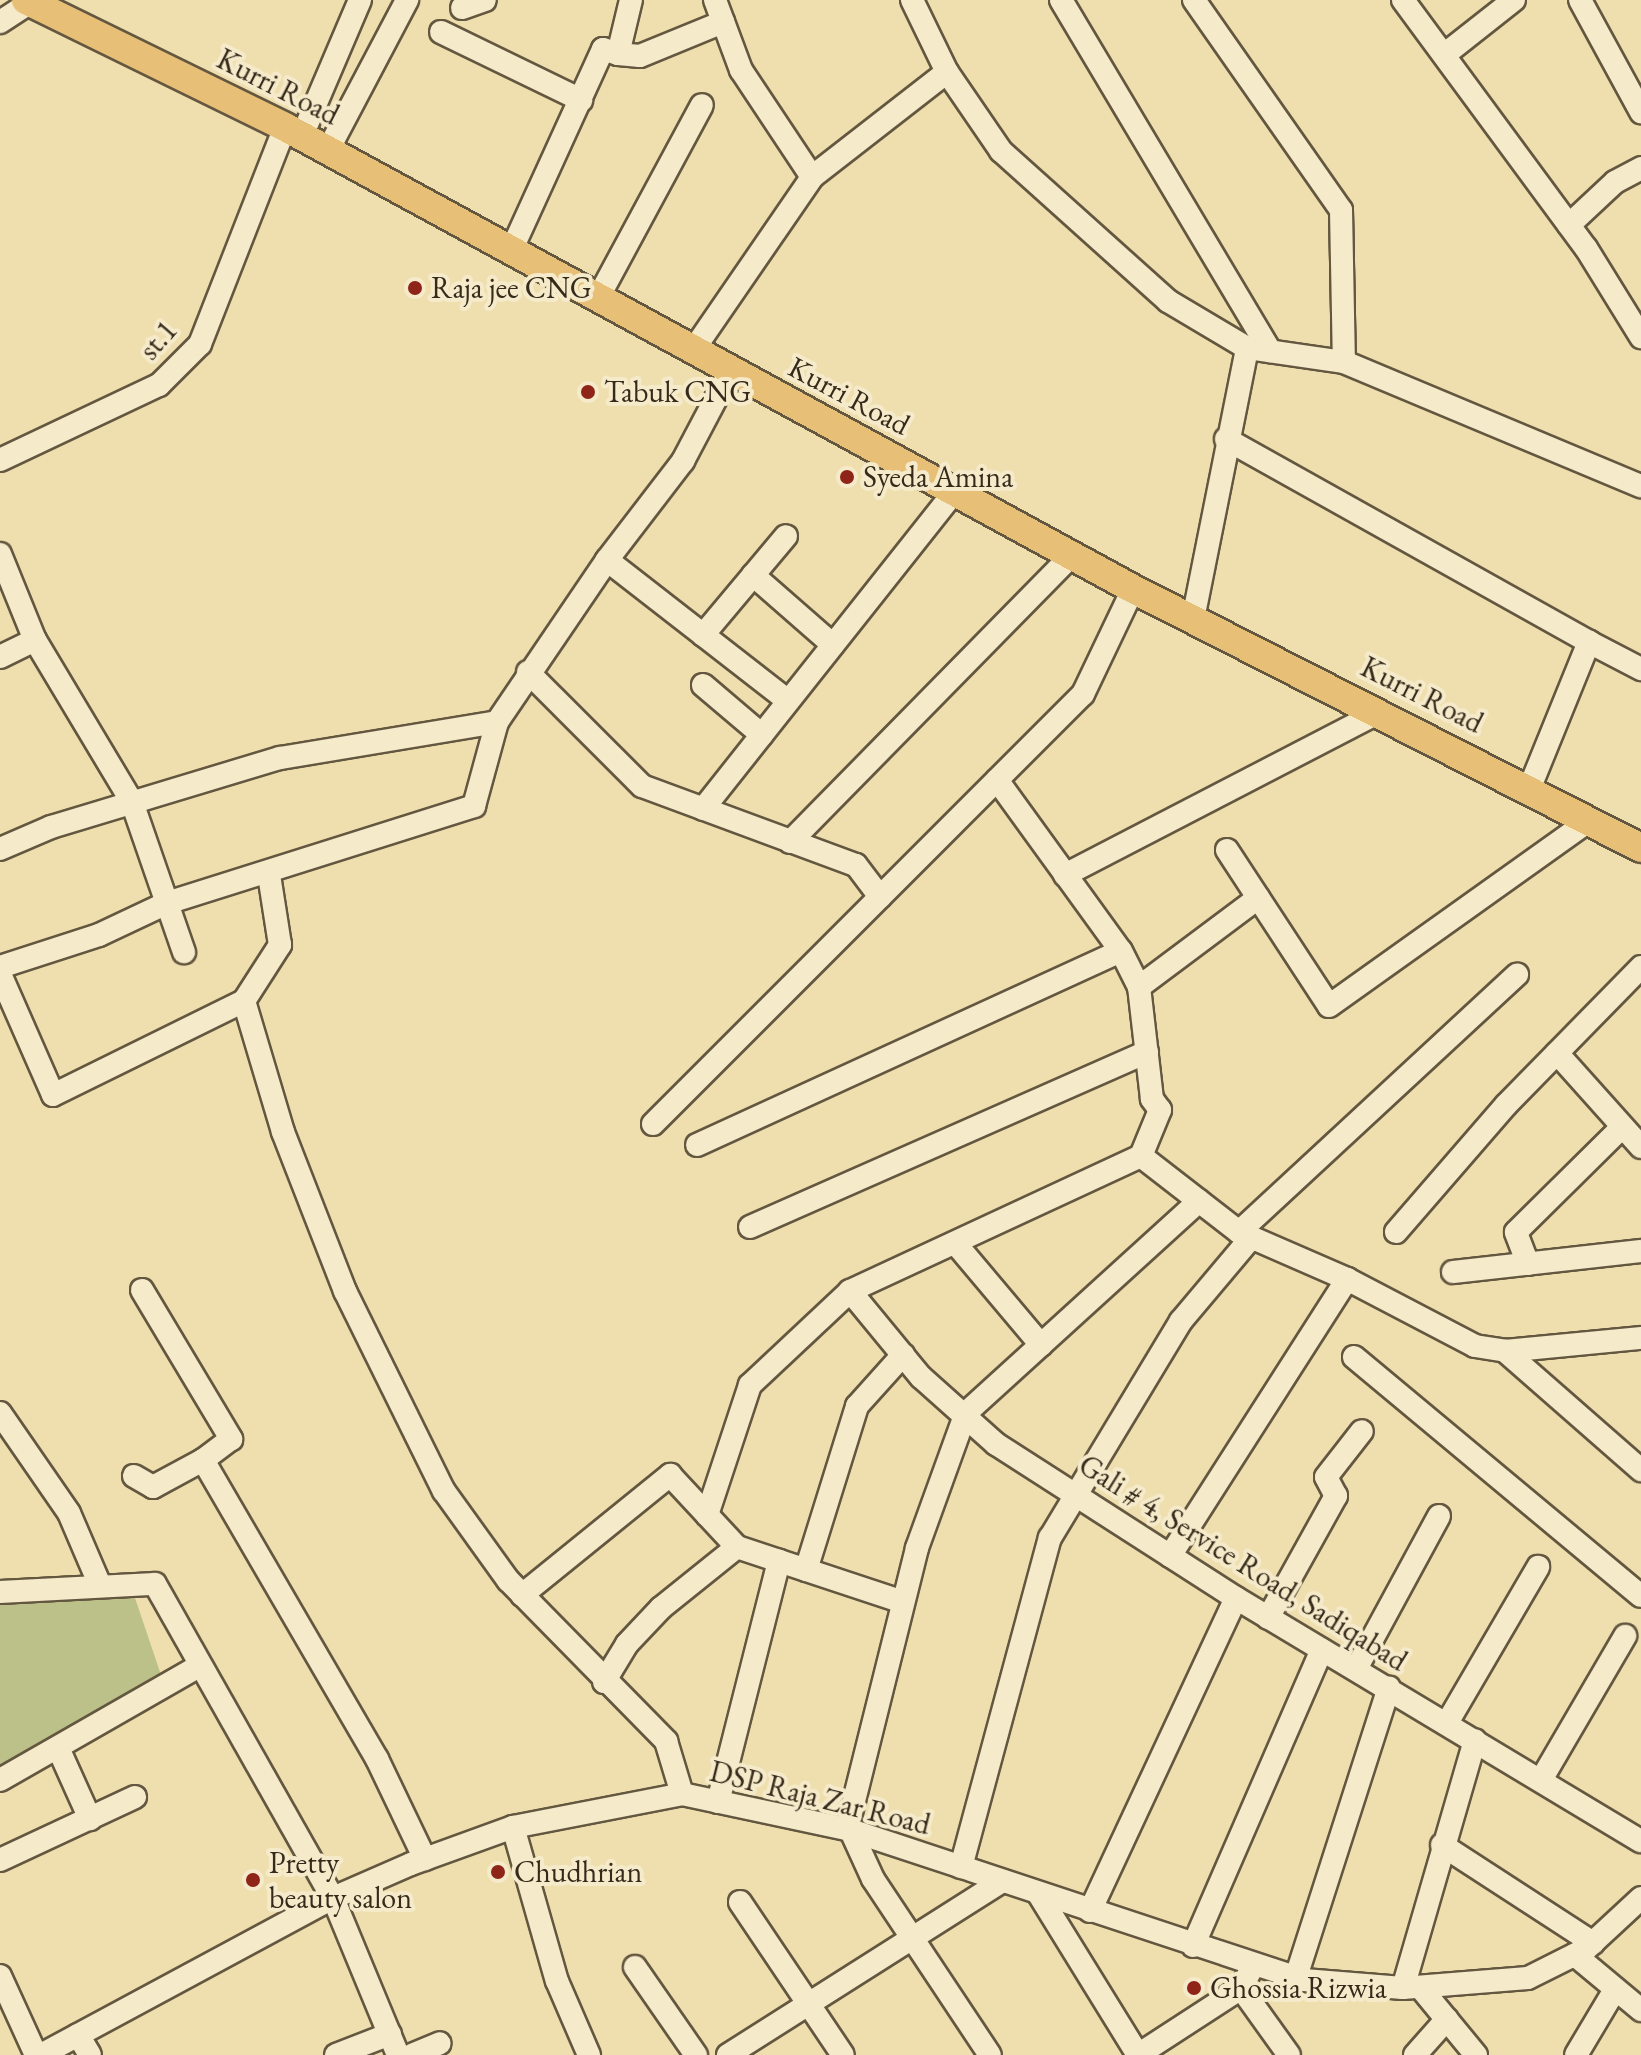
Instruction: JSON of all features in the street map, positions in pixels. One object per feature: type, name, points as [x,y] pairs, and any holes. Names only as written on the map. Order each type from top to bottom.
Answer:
[{"type":"main road","name":"Kurri Road","points":[[28,1],[294,132],[1133,589],[1530,787],[1641,848]]},
{"type":"street","name":"st.1","points":[[0,460],[159,385],[200,344],[294,132],[360,0]]},
{"type":"street","points":[[328,150],[407,0]]},
{"type":"street","points":[[462,8],[485,0]]},
{"type":"street","points":[[618,54],[631,0]]},
{"type":"street","points":[[715,0],[741,70],[812,177]]},
{"type":"street","points":[[912,0],[947,72],[1001,151],[1168,301],[1259,349],[1344,362],[1641,486]]},
{"type":"street","points":[[1061,0],[1259,349],[1226,439],[1193,619]]},
{"type":"street","points":[[1194,0],[1341,210],[1344,362]]},
{"type":"street","points":[[1403,0],[1569,225],[1641,337]]},
{"type":"street","points":[[1444,55],[1514,0]]},
{"type":"street","points":[[1580,0],[1641,112]]},
{"type":"street","points":[[0,22],[28,1]]},
{"type":"street","points":[[511,251],[603,49],[640,56],[723,22]]},
{"type":"street","points":[[441,32],[581,100]]},
{"type":"street","points":[[694,349],[812,177],[947,72]]},
{"type":"street","points":[[598,298],[702,105]]},
{"type":"street","points":[[1569,225],[1615,182],[1641,168]]},
{"type":"street","points":[[0,967],[99,935],[167,903],[269,875],[474,806],[497,722],[528,672],[607,560],[683,461],[730,372]]},
{"type":"street","points":[[1226,439],[1641,669]]},
{"type":"street","points":[[703,809],[956,490]]},
{"type":"street","points":[[703,635],[786,536]]},
{"type":"street","points":[[0,554],[35,640],[132,802],[184,952]]},
{"type":"street","points":[[790,842],[1072,555]]},
{"type":"street","points":[[607,560],[788,701]]},
{"type":"street","points":[[753,575],[833,645]]},
{"type":"street","points":[[653,1124],[1083,694],[1133,589]]},
{"type":"street","points":[[0,657],[35,640]]},
{"type":"street","points":[[1530,787],[1589,642]]},
{"type":"street","points":[[528,672],[642,786],[856,865],[880,897]]},
{"type":"street","points":[[703,685],[762,735]]},
{"type":"street","points":[[1065,875],[1379,712]]},
{"type":"street","points":[[0,849],[132,802],[280,758],[497,722]]},
{"type":"street","points":[[707,1515],[750,1385],[850,1291],[1141,1156],[1159,1121],[1139,987],[1121,951],[997,780]]},
{"type":"street","points":[[1227,850],[1329,1006],[1590,820]]},
{"type":"street","points":[[0,974],[53,1095],[244,1001],[280,945],[269,875]]},
{"type":"street","points":[[1139,987],[1258,898]]},
{"type":"street","points":[[697,1145],[1121,951]]},
{"type":"street","points":[[1396,1232],[1557,1053],[1641,967]]},
{"type":"street","points":[[961,1867],[1050,1538],[1181,1321],[1245,1235],[1517,975]]},
{"type":"street","points":[[244,1001],[310,1207],[386,1381],[444,1491],[522,1595],[604,1682],[666,1741],[682,1794]]},
{"type":"street","points":[[750,1227],[1147,1052]]},
{"type":"street","points":[[1557,1053],[1641,1147]]},
{"type":"street","points":[[1528,1264],[1516,1232],[1622,1127]]},
{"type":"street","points":[[1141,1156],[1245,1235],[1347,1279],[1475,1346],[1505,1351],[1641,1338]]},
{"type":"street","points":[[990,2055],[873,1879],[849,1830],[903,1602],[966,1413],[1199,1201]]},
{"type":"street","points":[[956,1244],[1041,1345]]},
{"type":"street","points":[[1453,1272],[1641,1251]]},
{"type":"street","points":[[1170,1556],[1347,1279]]},
{"type":"street","points":[[134,1476],[153,1487],[203,1460],[231,1439],[142,1290]]},
{"type":"street","name":"Gali # 4, Service Road, Sadiqabad","points":[[850,1291],[903,1355],[996,1444],[1268,1618],[1641,1841]]},
{"type":"street","points":[[1505,1351],[1641,1470]]},
{"type":"street","points":[[806,1570],[857,1406],[903,1355]]},
{"type":"street","points":[[1354,1357],[1641,1596]]},
{"type":"street","points":[[0,1413],[69,1513],[99,1583]]},
{"type":"street","points":[[1268,1618],[1336,1496],[1326,1477],[1362,1431]]},
{"type":"street","points":[[203,1460],[377,1759],[425,1859]]},
{"type":"street","points":[[522,1595],[670,1475],[737,1547],[903,1602]]},
{"type":"street","points":[[1356,1669],[1439,1516]]},
{"type":"street","points":[[604,1682],[652,1617],[737,1547]]},
{"type":"street","points":[[718,1802],[779,1561]]},
{"type":"street","points":[[1447,1723],[1538,1567]]},
{"type":"street","points":[[0,1592],[99,1583],[155,1584],[333,1898],[394,2044],[336,2055]]},
{"type":"street","points":[[1090,1911],[1236,1598]]},
{"type":"street","points":[[1541,1780],[1625,1636]]},
{"type":"street","points":[[1193,1946],[1322,1650]]},
{"type":"street","points":[[0,1780],[59,1750],[199,1666]]},
{"type":"street","points":[[1296,1977],[1389,1688]]},
{"type":"street","points":[[1475,1740],[1442,1845],[1412,1987],[1447,2019],[1476,2055]]},
{"type":"street","points":[[59,1750],[90,1819]]},
{"type":"street","name":"DSP Raja Zar Road","points":[[38,2055],[333,1898],[425,1859],[513,1827],[682,1794],[849,1830],[1193,1946],[1296,1977],[1412,1987],[1528,1978],[1584,1949],[1641,1898]]},
{"type":"street","points":[[0,1860],[135,1797]]},
{"type":"street","points":[[513,1827],[557,1981],[589,2055]]},
{"type":"street","points":[[1442,1845],[1584,1949],[1613,1993],[1641,2010]]},
{"type":"street","points":[[728,2055],[1002,1881]]},
{"type":"street","points":[[1038,1893],[1138,2055],[1241,1988],[1254,1965]]},
{"type":"street","points":[[740,1902],[843,2055]]},
{"type":"street","points":[[635,1967],[696,2055]]},
{"type":"street","points":[[0,1976],[38,2055]]},
{"type":"street","points":[[1241,1988],[1289,2055]]},
{"type":"street","points":[[1576,2055],[1613,1993]]},
{"type":"street","points":[[1415,2055],[1447,2019]]},
{"type":"street","points":[[78,2035],[90,2055]]},
{"type":"street","points":[[412,2055],[440,2043]]},
{"type":"green space","points":[[133,1592],[163,1681],[0,1774],[0,1598]]},
{"type":"place","name":"Raja jee CNG","points":[[415,288]]},
{"type":"place","name":"Tabuk CNG","points":[[588,392]]},
{"type":"place","name":"Syeda Amina","points":[[847,477]]},
{"type":"place","name":"Chudhrian","points":[[498,1872]]},
{"type":"place","name":"Pretty beauty salon","points":[[253,1880]]},
{"type":"place","name":"Ghossia Rizwia","points":[[1194,1988]]}]
